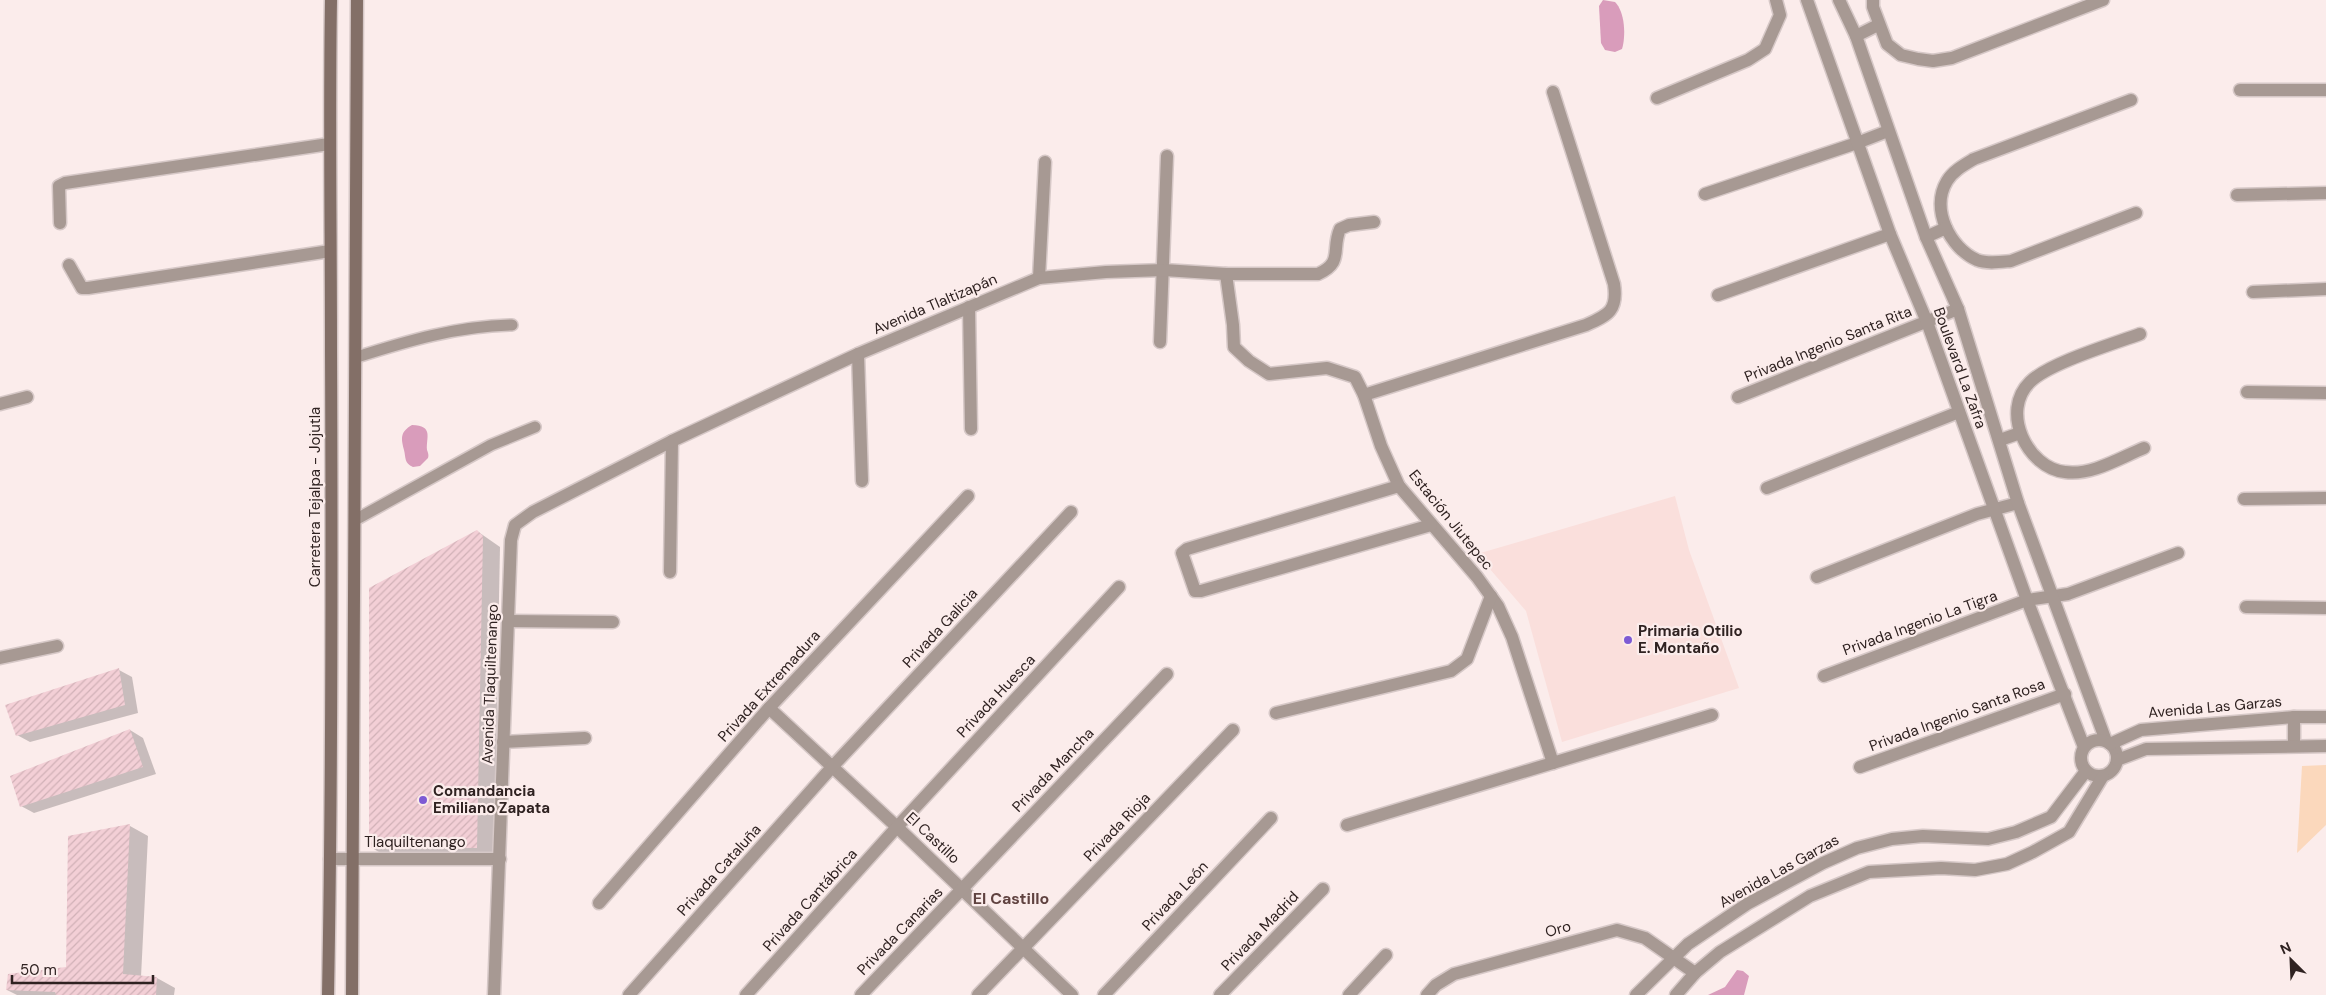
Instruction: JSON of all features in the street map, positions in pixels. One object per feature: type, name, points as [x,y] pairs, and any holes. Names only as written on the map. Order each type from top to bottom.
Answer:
[{"type":"main road","name":"Carretera Tejalpa - Jojutla","points":[[328,995],[330,859],[330,252],[328,144],[330,0]]},
{"type":"main road","points":[[352,995],[357,357],[357,0]]},
{"type":"street","points":[[1657,98],[1748,60],[1765,49],[1774,34],[1780,15],[1776,0]]},
{"type":"street","name":"Boulevard La Zafra","points":[[1807,0],[1890,234],[1926,322],[2027,600],[2084,747]]},
{"type":"street","name":"Boulevard La Zafra","points":[[1839,0],[1856,36],[1926,237],[1958,309],[2018,503],[2108,742]]},
{"type":"street","points":[[1873,0],[1873,8],[1878,25],[1887,44],[1901,55],[1933,61],[1952,58],[2103,0]]},
{"type":"street","points":[[1856,36],[1878,25]]},
{"type":"street","points":[[2240,90],[2326,90]]},
{"type":"street","points":[[1364,395],[1586,325],[1600,319],[1613,310],[1616,297],[1614,284],[1552,92]]},
{"type":"street","points":[[2131,100],[1974,159],[1959,168],[1947,181],[1942,194],[1942,205],[1946,228],[1952,241],[1961,250],[1978,260],[1992,263],[2011,261],[2136,214]]},
{"type":"street","points":[[1705,194],[1858,143],[1888,131]]},
{"type":"street","points":[[60,223],[59,186],[65,183],[328,144]]},
{"type":"street","points":[[1160,342],[1167,156]]},
{"type":"street","points":[[1039,278],[1045,162]]},
{"type":"street","points":[[2237,195],[2326,192]]},
{"type":"street","name":"Avenida Tlaltizapán","points":[[515,525],[533,512],[672,441],[858,354],[1039,278],[1106,272],[1164,270],[1226,274],[1318,274],[1330,268],[1335,258],[1340,229],[1349,225],[1374,222]]},
{"type":"street","points":[[1926,237],[1946,228]]},
{"type":"street","points":[[1718,296],[1890,234]]},
{"type":"street","points":[[68,265],[82,288],[88,288],[330,252]]},
{"type":"street","name":"Estación Jiutepec","points":[[1226,274],[1234,325],[1234,347],[1249,362],[1269,374],[1327,368],[1355,377],[1364,395],[1381,446],[1399,486],[1491,596],[1512,636],[1553,763]]},
{"type":"street","points":[[2253,292],[2326,289]]},
{"type":"street","points":[[969,307],[971,428]]},
{"type":"street","name":"Privada Ingenio Santa Rita","points":[[1738,397],[1958,309]]},
{"type":"street","points":[[2140,334],[2045,370],[2029,382],[2017,409],[2020,432],[2034,456],[2046,467],[2065,472],[2085,472],[2144,448]]},
{"type":"street","points":[[858,354],[862,481]]},
{"type":"street","points":[[2247,392],[2326,393]]},
{"type":"street","points":[[0,404],[27,397]]},
{"type":"street","points":[[1767,488],[1959,412]]},
{"type":"street","points":[[2000,440],[2020,432]]},
{"type":"street","points":[[670,572],[672,441]]},
{"type":"street","points":[[1399,486],[1187,549],[1182,553],[1191,584],[1195,591],[1201,591],[1431,525]]},
{"type":"street","name":"Privada Extremadura","points":[[599,903],[769,708],[968,496]]},
{"type":"street","points":[[2244,499],[2326,498]]},
{"type":"street","points":[[1817,577],[1977,514],[2018,503]]},
{"type":"street","name":"Privada Galicia","points":[[833,766],[1071,512]]},
{"type":"street","name":"Avenida Tlaquiltenango","points":[[494,995],[511,540],[515,525]]},
{"type":"street","name":"Privada Ingenio La Tigra","points":[[1824,676],[2027,600],[2068,594],[2178,553]]},
{"type":"street","name":"Privada Huesca","points":[[897,826],[1118,588]]},
{"type":"street","points":[[1276,713],[1451,671],[1467,659],[1491,596]]},
{"type":"street","points":[[2246,607],[2326,608]]},
{"type":"street","points":[[509,621],[613,622]]},
{"type":"street","points":[[0,658],[57,646]]},
{"type":"street","name":"Privada Mancha","points":[[963,889],[1167,674]]},
{"type":"street","name":"Privada Ingenio Santa Rosa","points":[[1860,767],[2064,694]]},
{"type":"street","name":"El Castillo","points":[[769,708],[897,826],[1072,995]]},
{"type":"street","points":[[1347,825],[1712,715]]},
{"type":"street","points":[[2294,717],[2294,746]]},
{"type":"street","name":"Avenida Las Garzas","points":[[2084,747],[2094,740],[2108,742],[2141,730],[2294,717],[2326,717]]},
{"type":"street","name":"Privada Rioja","points":[[978,995],[1234,730]]},
{"type":"street","points":[[503,742],[585,738]]},
{"type":"street","points":[[1676,995],[1695,973],[1720,952],[1810,896],[1869,872],[1941,868],[1975,870],[2007,864],[2069,832],[2102,776],[2113,770],[2117,760],[2114,748],[2108,742]]},
{"type":"street","points":[[2117,760],[2146,749],[2326,746]]},
{"type":"street","points":[[2084,747],[2080,762],[2090,774],[2102,776]]},
{"type":"street","name":"Privada Cataluña","points":[[629,995],[833,766]]},
{"type":"street","name":"Avenida Las Garzas","points":[[1636,995],[1672,957],[1688,944],[1747,904],[1823,863],[1857,848],[1892,839],[1922,836],[1988,839],[2016,832],[2051,816],[2086,771]]},
{"type":"street","name":"Privada León","points":[[1104,995],[1271,818]]},
{"type":"street","name":"Privada Cantábrica","points":[[746,995],[897,826]]},
{"type":"street","name":"Tlaquiltenango","points":[[330,859],[500,859]]},
{"type":"street","name":"Privada Canarias","points":[[861,995],[963,889]]},
{"type":"street","name":"Privada Madrid","points":[[1220,995],[1323,889]]},
{"type":"street","name":"Oro","points":[[1427,995],[1436,985],[1454,974],[1617,930],[1645,938],[1695,973]]},
{"type":"street","points":[[1349,995],[1386,955]]},
{"type":"lane","points":[[357,357],[406,341],[473,327],[512,325]]},
{"type":"lane","points":[[355,520],[491,445],[535,427]]},
{"type":"shaded area","points":[[1603,0],[1615,2],[1623,18],[1622,49],[1615,52],[1605,50],[1601,43],[1599,6]]},
{"type":"shaded area","points":[[412,425],[426,430],[428,455],[428,458],[420,466],[413,467],[406,460],[402,439],[405,430]]},
{"type":"shaded area","name":"Primaria Otilio E. Montaño","points":[[1675,496],[1689,550],[1739,688],[1562,742],[1526,611],[1477,554]]},
{"type":"shaded area","points":[[2326,765],[2326,825],[2297,853],[2302,766]]},
{"type":"shaded area","points":[[1737,970],[1743,971],[1749,976],[1744,995],[1708,995],[1725,987]]},
{"type":"building","points":[[477,530],[483,536],[477,848],[369,848],[369,588]]},
{"type":"building","points":[[119,668],[125,705],[16,736],[5,705]]},
{"type":"building","points":[[130,729],[143,767],[20,807],[10,776]]},
{"type":"building","points":[[130,824],[123,974],[157,977],[156,995],[56,995],[55,992],[6,990],[8,974],[66,967],[68,836]]},
{"type":"place","name":"Primaria Otilio E. Montaño","points":[[1628,640]]},
{"type":"place","name":"Comandancia Emiliano Zapata","points":[[423,800]]},
{"type":"district","name":"El Castillo","points":[[1011,898]]}]
